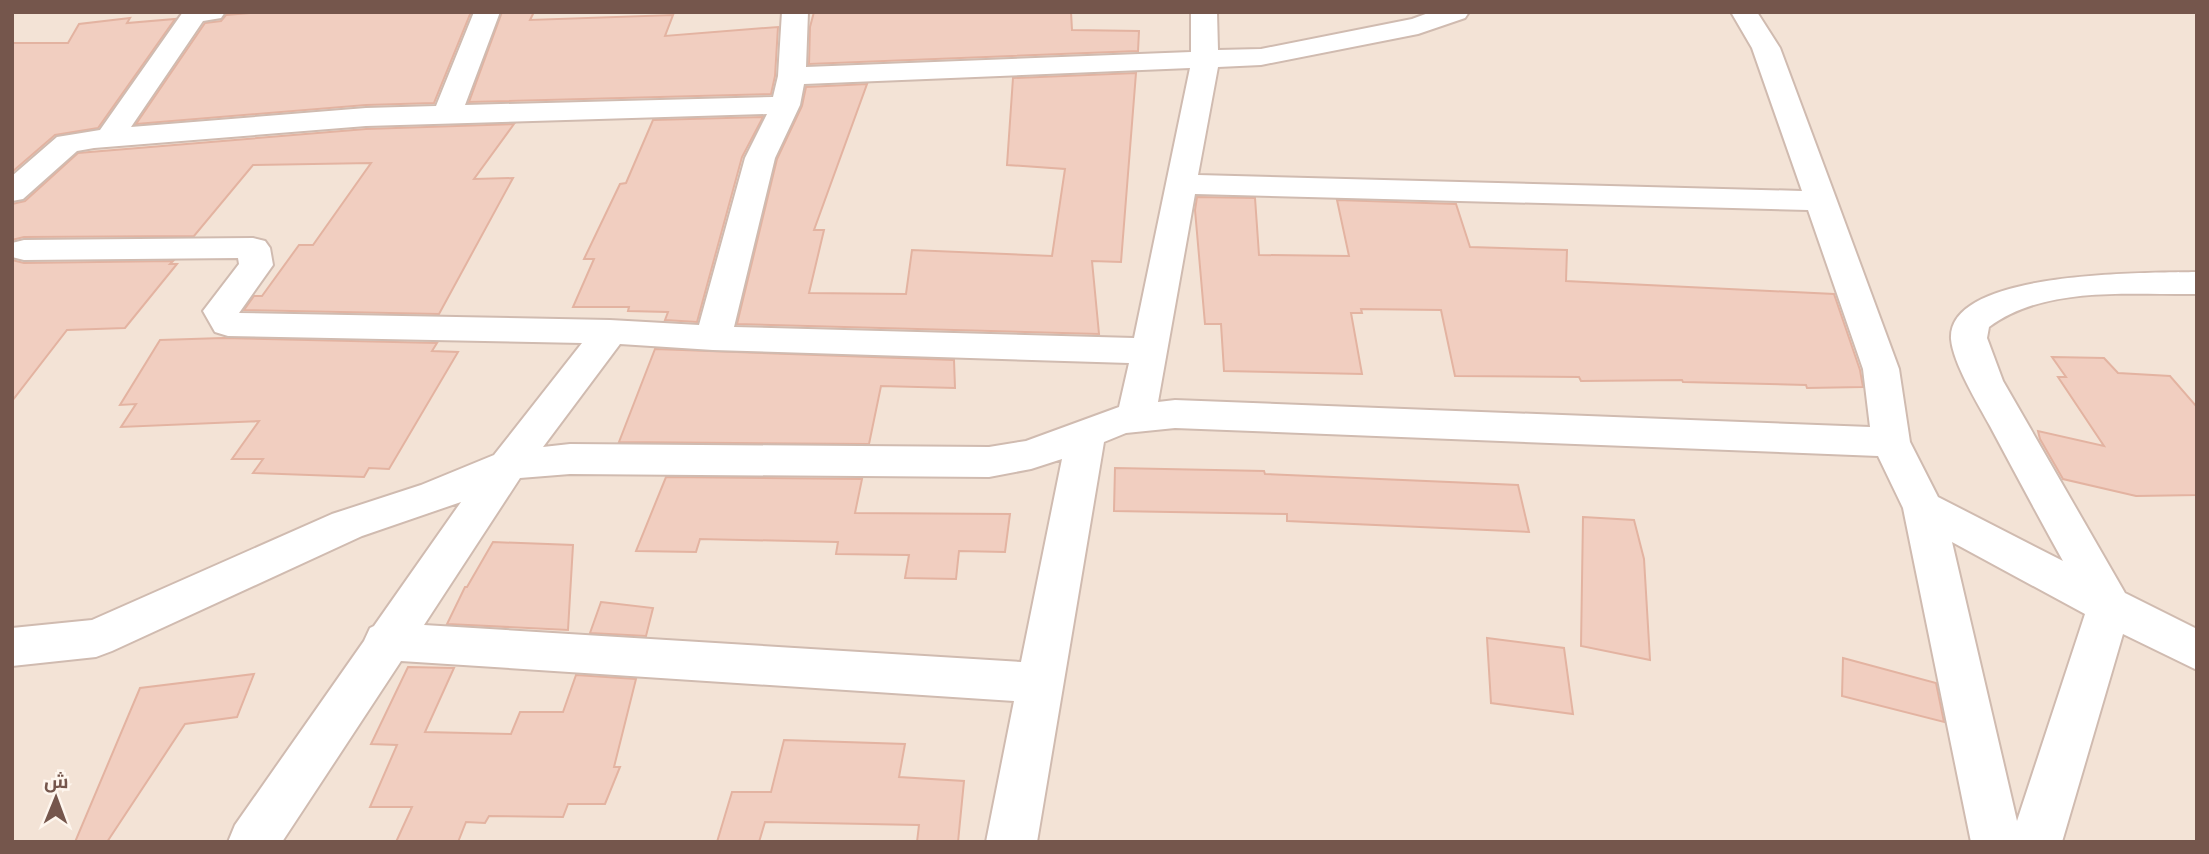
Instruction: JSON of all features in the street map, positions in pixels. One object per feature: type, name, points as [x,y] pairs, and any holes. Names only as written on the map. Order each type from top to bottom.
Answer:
[{"type":"street","points":[[109,138],[195,14],[212,12]]},
{"type":"street","points":[[447,115],[487,12]]},
{"type":"street","points":[[713,338],[760,158],[789,90],[795,12]]},
{"type":"street","points":[[1136,419],[1205,61],[1204,12]]},
{"type":"street","points":[[12,192],[68,142],[366,117],[447,115],[1261,57],[1328,46],[1418,26],[1457,12]]},
{"type":"street","points":[[1744,12],[1766,48],[1881,369],[1891,442],[1923,508],[1997,842]]},
{"type":"street","points":[[1182,184],[1821,201]]},
{"type":"street","points":[[16,254],[253,248],[256,265],[221,311],[228,324],[610,332],[713,338],[1150,351]]},
{"type":"street","points":[[2036,842],[2109,606],[1984,381],[1969,338],[1973,322],[1996,307],[2037,294],[2084,287],[2197,283]]},
{"type":"street","points":[[253,842],[386,641],[509,465],[610,332]]},
{"type":"street","points":[[12,648],[96,638],[347,524],[435,496],[509,465],[570,459],[989,461],[1031,455],[1121,420],[1175,414],[1891,442]]},
{"type":"street","points":[[1011,842],[1086,434]]},
{"type":"street","points":[[1923,508],[2197,651]]},
{"type":"street","points":[[386,641],[1040,683]]},
{"type":"shaded area","points":[[12,12],[2197,12],[2197,842],[12,842]]},
{"type":"building","points":[[261,12],[471,12],[434,103],[366,105],[136,124],[205,23],[221,21],[226,15]]},
{"type":"building","points":[[502,12],[534,12],[530,20],[673,15],[665,36],[778,27],[775,76],[771,94],[469,102]]},
{"type":"building","points":[[814,12],[1071,12],[1072,30],[1139,31],[1138,51],[809,64],[810,27]]},
{"type":"building","points":[[130,18],[127,23],[175,19],[98,128],[55,135],[12,172],[12,43],[68,43],[79,24]]},
{"type":"building","points":[[1136,73],[1121,262],[1092,261],[1099,334],[737,324],[777,159],[802,106],[806,87],[867,84],[814,230],[824,230],[809,293],[906,294],[912,250],[1052,256],[1065,169],[1007,165],[1013,78]]},
{"type":"building","points":[[763,117],[742,157],[697,322],[665,320],[668,312],[628,311],[629,307],[573,307],[594,259],[584,259],[620,184],[626,183],[653,120]]},
{"type":"building","points":[[514,124],[474,179],[513,178],[439,314],[244,310],[254,296],[262,296],[299,245],[313,245],[371,163],[253,165],[194,236],[24,237],[12,240],[12,204],[25,201],[78,153],[366,129]]},
{"type":"building","points":[[1197,197],[1255,198],[1259,255],[1349,256],[1337,200],[1456,204],[1470,247],[1567,250],[1566,281],[1834,294],[1860,370],[1863,387],[1807,388],[1806,385],[1682,380],[1581,381],[1579,377],[1455,376],[1441,310],[1361,309],[1362,313],[1351,313],[1362,374],[1224,371],[1221,324],[1205,324],[1195,210]]},
{"type":"building","points":[[12,260],[24,263],[173,261],[170,264],[177,264],[125,328],[67,330],[12,401]]},
{"type":"building","points":[[223,338],[437,343],[432,351],[458,352],[389,469],[369,468],[364,477],[253,473],[263,459],[232,459],[259,421],[121,427],[136,404],[120,405],[160,340]]},
{"type":"building","points":[[655,349],[954,360],[955,388],[881,386],[869,444],[619,442]]},
{"type":"building","points":[[2052,357],[2104,358],[2118,373],[2170,376],[2197,407],[2197,495],[2136,496],[2063,479],[2038,431],[2104,446],[2058,377],[2066,377]]},
{"type":"building","points":[[1115,468],[1264,471],[1265,474],[1518,485],[1529,532],[1287,521],[1287,514],[1114,511]]},
{"type":"building","points":[[666,477],[862,479],[855,513],[1010,514],[1005,552],[959,551],[956,579],[905,578],[909,555],[836,554],[838,542],[700,539],[696,552],[636,551]]},
{"type":"building","points":[[1583,517],[1634,520],[1644,559],[1650,660],[1581,646]]},
{"type":"building","points":[[493,542],[573,545],[568,630],[447,624],[465,587]]},
{"type":"building","points":[[601,602],[653,608],[646,636],[590,633]]},
{"type":"building","points":[[1487,638],[1564,648],[1573,714],[1491,703]]},
{"type":"building","points":[[1843,658],[1936,683],[1944,722],[1842,696]]},
{"type":"building","points":[[408,667],[454,668],[425,732],[511,734],[520,712],[563,712],[576,675],[636,679],[614,767],[620,767],[605,804],[568,804],[563,817],[489,816],[485,823],[466,822],[458,842],[396,842],[412,807],[370,807],[397,745],[371,744]]},
{"type":"building","points":[[254,674],[237,717],[185,724],[107,842],[75,842],[140,688]]},
{"type":"building","points":[[784,740],[905,744],[899,777],[964,781],[958,842],[917,842],[919,825],[765,822],[759,842],[717,842],[732,792],[771,792]]}]
